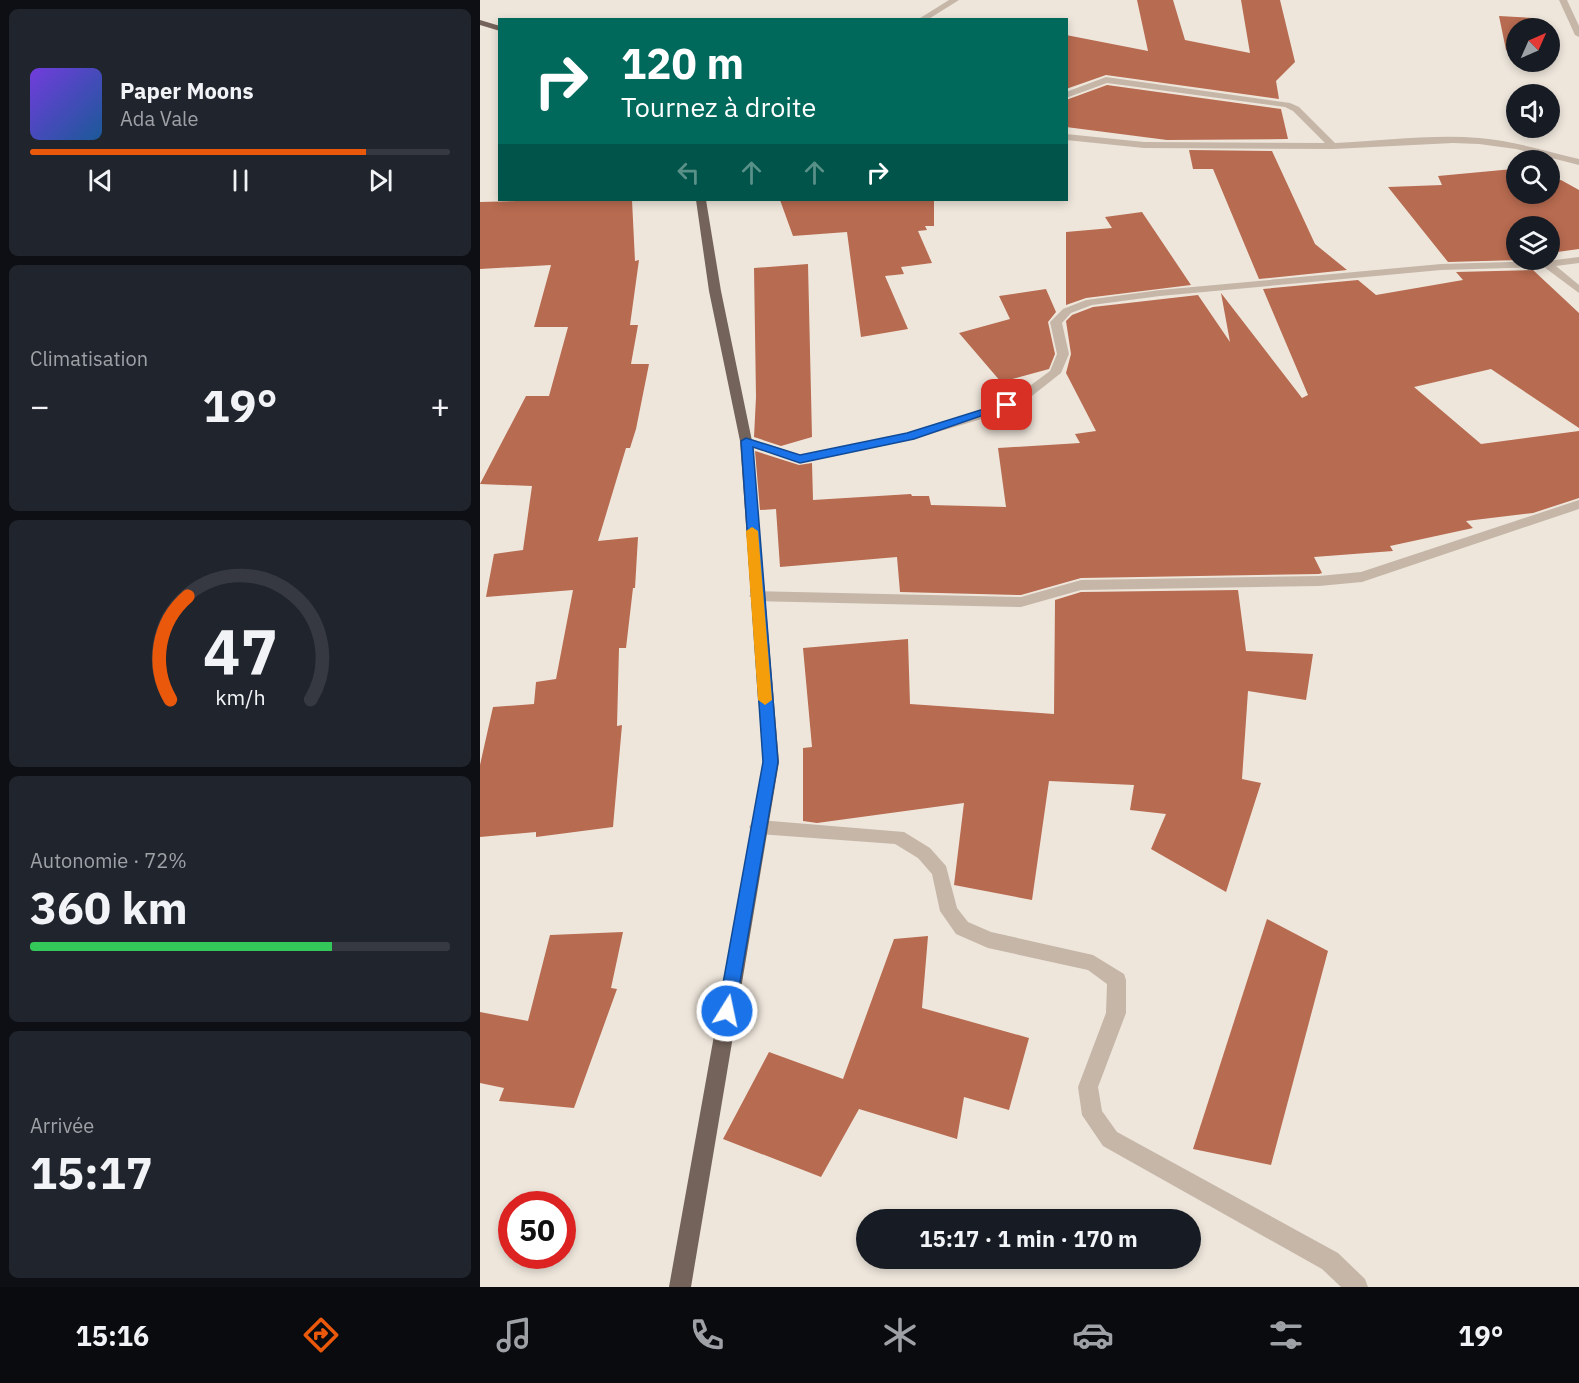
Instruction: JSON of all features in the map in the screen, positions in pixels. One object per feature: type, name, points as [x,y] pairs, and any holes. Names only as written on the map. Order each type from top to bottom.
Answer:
[{"type":"main road","points":[[480,22],[498,28]]},
{"type":"main road","points":[[680,1287],[771,762],[756,596],[746,441],[715,291],[702,201]]},
{"type":"street","points":[[924,18],[955,0]]},
{"type":"street","points":[[1563,0],[1579,35]]},
{"type":"street","points":[[1068,94],[1106,80],[1287,105],[1296,109],[1334,146]]},
{"type":"street","points":[[1068,137],[1144,145],[1334,146],[1479,141],[1526,148],[1579,162]]},
{"type":"street","points":[[1560,262],[1579,260]]},
{"type":"street","points":[[746,441],[800,459],[910,436],[995,411],[1019,400],[1055,373],[1063,354],[1056,322],[1067,311],[1090,302],[1160,293],[1441,267],[1506,265]]},
{"type":"street","points":[[1554,270],[1579,290]]},
{"type":"street","points":[[756,596],[1021,602],[1081,585],[1319,581],[1362,577],[1579,504]]},
{"type":"street","points":[[758,827],[898,837],[924,853],[940,871],[949,911],[962,928],[988,940],[1093,963],[1117,980],[1116,1013],[1088,1087],[1092,1115],[1110,1138],[1330,1261],[1357,1287]]},
{"type":"building","points":[[1137,0],[1173,0],[1185,40],[1250,53],[1241,0],[1280,0],[1295,62],[1276,81],[1279,99],[1106,75],[1068,88],[1068,35],[1148,51]]},
{"type":"building","points":[[1499,16],[1533,18],[1506,18],[1506,50]]},
{"type":"building","points":[[1107,85],[1281,109],[1288,139],[1167,140],[1068,127],[1068,99]]},
{"type":"building","points":[[1189,150],[1272,151],[1315,244],[1347,270],[1259,279],[1213,169],[1193,169]]},
{"type":"building","points":[[1506,170],[1506,204],[1560,204],[1561,180],[1579,190],[1579,249],[1560,252],[1560,216],[1506,216],[1506,260],[1448,262],[1388,187],[1442,185],[1438,176]]},
{"type":"building","points":[[632,201],[635,261],[639,260],[630,325],[638,325],[631,364],[649,364],[636,429],[630,448],[626,448],[598,541],[638,537],[635,588],[633,588],[626,648],[619,648],[617,726],[622,725],[613,827],[536,837],[536,832],[480,837],[480,765],[493,707],[534,704],[536,682],[556,679],[573,590],[486,597],[494,554],[523,550],[532,486],[480,484],[526,396],[549,396],[568,327],[534,327],[551,265],[480,269],[480,202]]},
{"type":"building","points":[[780,201],[934,201],[934,226],[925,226],[927,230],[918,231],[932,263],[901,267],[904,274],[885,276],[908,329],[861,337],[847,232],[793,236]]},
{"type":"building","points":[[1142,212],[1191,285],[1086,298],[1066,305],[1066,232],[1112,228],[1105,217]]},
{"type":"building","points":[[808,264],[812,437],[781,446],[754,437],[756,397],[754,268]]},
{"type":"building","points":[[1533,270],[1579,313],[1579,428],[1491,369],[1414,387],[1481,444],[1579,431],[1579,498],[1533,513],[1466,521],[1473,528],[1390,546],[1393,551],[1314,557],[1322,573],[1319,574],[1081,578],[1021,595],[900,592],[897,557],[780,567],[776,509],[760,510],[755,451],[799,465],[812,463],[813,500],[911,494],[912,496],[929,496],[931,505],[1006,507],[998,448],[1080,443],[1075,434],[1096,431],[1066,373],[1071,354],[1066,321],[1072,315],[1093,307],[1198,295],[1230,342],[1221,293],[1302,398],[1308,395],[1263,289],[1358,280],[1376,295],[1463,280],[1456,272]]},
{"type":"building","points":[[1046,289],[1056,312],[1048,322],[1055,354],[1049,369],[1001,382],[959,333],[1010,319],[999,296]]},
{"type":"building","points":[[1238,590],[1246,651],[1313,654],[1306,700],[1248,691],[1242,779],[1261,783],[1226,892],[1151,849],[1166,814],[1130,810],[1134,785],[1049,781],[1032,900],[954,885],[964,803],[817,823],[803,821],[803,748],[812,747],[803,648],[908,639],[910,704],[1054,714],[1055,600],[1081,592]]},
{"type":"building","points":[[1267,919],[1328,951],[1271,1165],[1193,1149]]},
{"type":"building","points":[[623,932],[611,988],[617,989],[574,1108],[499,1101],[504,1088],[480,1083],[480,1012],[528,1021],[550,935]]},
{"type":"building","points":[[928,936],[922,1008],[1029,1038],[1009,1110],[964,1097],[957,1139],[859,1109],[821,1177],[723,1139],[769,1052],[843,1079],[894,939]]},
{"type":"slow traffic","points":[[752,531],[765,700]]},
{"type":"route","points":[[727,1011],[771,762],[756,596],[746,441],[800,459],[910,436],[995,411],[1007,405]]}]
